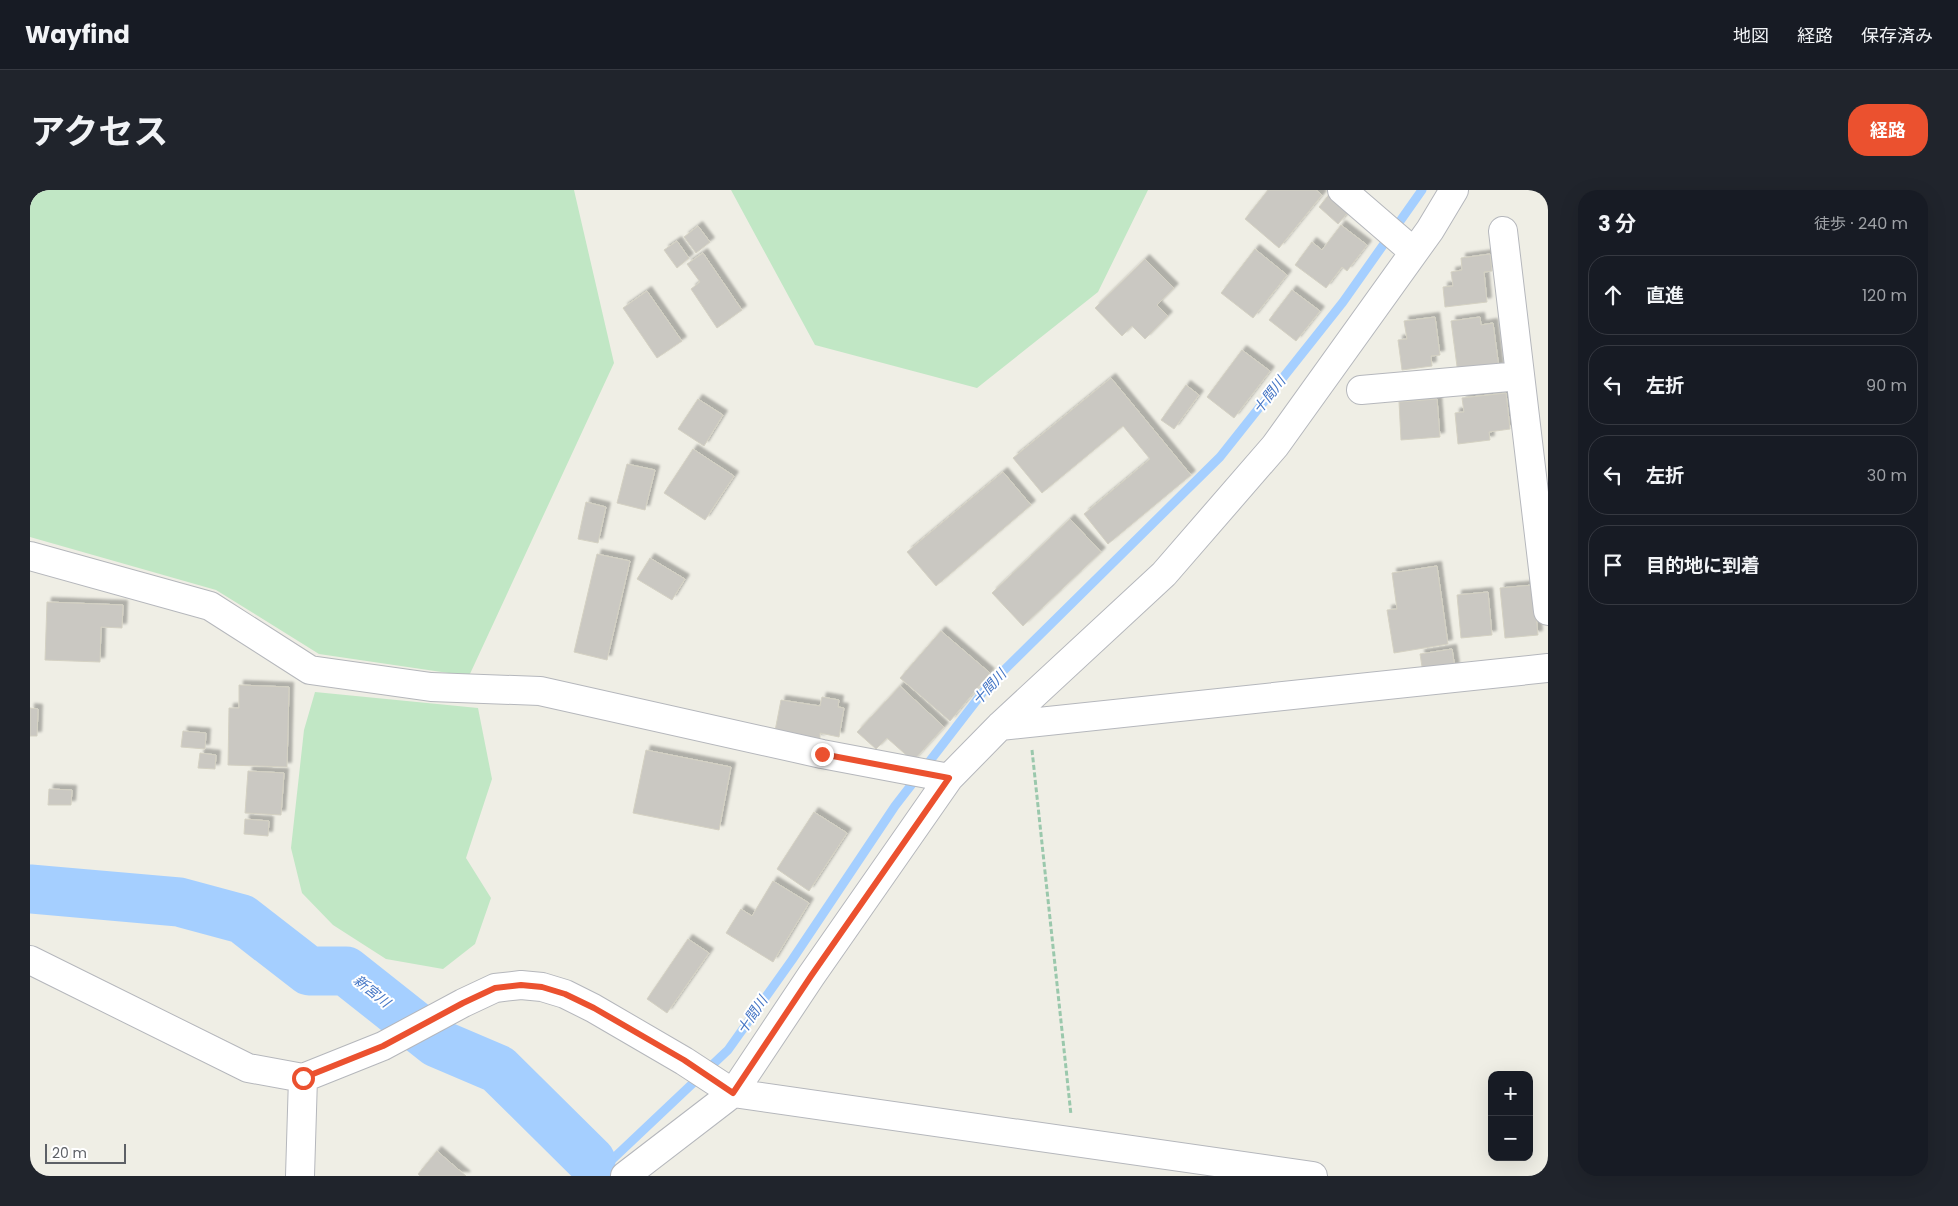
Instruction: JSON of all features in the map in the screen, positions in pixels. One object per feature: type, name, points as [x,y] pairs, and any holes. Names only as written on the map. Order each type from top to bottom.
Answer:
[{"type":"street","points":[[1342,190],[1414,252]]},
{"type":"street","points":[[630,1172],[733,1093],[811,976],[949,778],[1000,726],[1171,566],[1275,446],[1414,252],[1454,190]]},
{"type":"street","points":[[1503,231],[1548,611]]},
{"type":"street","points":[[1361,390],[1520,376]]},
{"type":"street","points":[[30,556],[210,606],[310,670],[431,687],[540,691],[794,748],[949,778]]},
{"type":"street","points":[[1000,726],[1548,668]]},
{"type":"street","points":[[30,960],[248,1068],[303,1078],[383,1046],[495,988],[521,985],[542,987],[565,994],[594,1008],[684,1060],[733,1093],[1074,1142],[1205,1168],[1313,1176]]},
{"type":"street","points":[[300,1176],[303,1078]]},
{"type":"path","points":[[1029,722],[1074,1142]]},
{"type":"green space","points":[[30,190],[574,190],[614,363],[469,676],[319,654],[216,590],[30,537]]},
{"type":"green space","points":[[731,190],[1148,190],[1098,292],[977,388],[815,345]]},
{"type":"green space","points":[[315,692],[478,708],[492,779],[466,858],[491,898],[475,944],[443,969],[386,959],[333,925],[302,893],[291,848],[304,730]]},
{"type":"building","points":[[1268,190],[1316,190],[1322,195],[1279,248],[1245,219]]},
{"type":"building","points":[[1331,192],[1351,209],[1338,224],[1319,207]]},
{"type":"building","points":[[1341,225],[1367,245],[1347,271],[1342,267],[1326,288],[1295,265],[1312,242],[1322,250]]},
{"type":"building","points":[[698,226],[710,242],[696,253],[684,237]]},
{"type":"building","points":[[677,241],[689,258],[677,268],[664,250]]},
{"type":"building","points":[[1255,249],[1287,275],[1253,318],[1221,293]]},
{"type":"building","points":[[703,253],[742,310],[717,328],[691,289],[700,282],[687,264]]},
{"type":"building","points":[[1490,254],[1492,271],[1484,272],[1487,302],[1445,307],[1443,287],[1453,286],[1451,272],[1462,270],[1461,258]]},
{"type":"building","points":[[1145,259],[1174,288],[1157,305],[1168,316],[1145,339],[1132,326],[1122,336],[1095,308]]},
{"type":"building","points":[[1292,290],[1320,311],[1296,341],[1269,320]]},
{"type":"building","points":[[647,291],[682,341],[657,358],[623,308]]},
{"type":"building","points":[[1435,317],[1440,355],[1431,356],[1432,366],[1402,370],[1398,340],[1407,339],[1404,321]]},
{"type":"building","points":[[1480,317],[1481,325],[1493,323],[1499,368],[1458,374],[1451,321]]},
{"type":"building","points":[[1242,350],[1270,371],[1234,418],[1207,397]]},
{"type":"building","points":[[1111,378],[1191,475],[1108,544],[1084,514],[1150,459],[1123,426],[1042,493],[1013,458]]},
{"type":"building","points":[[1186,385],[1199,395],[1174,429],[1161,420]]},
{"type":"building","points":[[1506,393],[1510,429],[1489,432],[1490,440],[1458,444],[1455,413],[1464,412],[1462,398]]},
{"type":"building","points":[[698,399],[723,415],[704,446],[678,429]]},
{"type":"building","points":[[1437,399],[1440,437],[1401,440],[1399,402]]},
{"type":"building","points":[[693,449],[734,476],[705,520],[664,493]]},
{"type":"building","points":[[627,464],[655,470],[645,510],[617,503]]},
{"type":"building","points":[[1003,472],[1031,505],[936,586],[907,552]]},
{"type":"building","points":[[586,502],[606,507],[598,543],[578,539]]},
{"type":"building","points":[[1070,519],[1101,552],[1023,626],[992,593]]},
{"type":"building","points":[[597,554],[630,561],[607,660],[574,652]]},
{"type":"building","points":[[650,558],[685,579],[672,600],[637,579]]},
{"type":"building","points":[[1437,566],[1448,644],[1394,653],[1387,610],[1397,609],[1392,573]]},
{"type":"building","points":[[1533,585],[1538,635],[1505,638],[1500,588]]},
{"type":"building","points":[[1488,592],[1492,635],[1461,638],[1457,595]]},
{"type":"building","points":[[47,602],[123,605],[122,628],[101,627],[100,662],[45,660]]},
{"type":"building","points":[[941,631],[990,673],[950,721],[900,678]]},
{"type":"building","points":[[1452,649],[1455,668],[1423,673],[1420,654]]},
{"type":"building","points":[[239,685],[289,687],[287,767],[228,765],[229,708],[239,708]]},
{"type":"building","points":[[900,686],[944,727],[913,761],[887,738],[876,749],[857,732]]},
{"type":"building","points":[[822,697],[839,700],[838,707],[844,708],[839,737],[820,733],[820,739],[775,731],[781,700],[820,706]]},
{"type":"building","points":[[30,708],[38,709],[37,736],[30,736]]},
{"type":"building","points":[[183,731],[206,733],[205,749],[181,747]]},
{"type":"building","points":[[646,750],[731,767],[719,830],[633,813]]},
{"type":"building","points":[[200,753],[216,755],[215,769],[198,768]]},
{"type":"building","points":[[248,771],[284,773],[281,815],[245,813]]},
{"type":"building","points":[[49,789],[72,790],[71,805],[48,805]]},
{"type":"building","points":[[814,812],[847,833],[809,891],[777,869]]},
{"type":"building","points":[[245,819],[269,821],[268,836],[244,834]]},
{"type":"building","points":[[773,881],[809,903],[773,962],[726,933],[741,909],[752,916]]},
{"type":"building","points":[[688,939],[709,953],[667,1013],[647,999]]},
{"type":"building","points":[[437,1151],[466,1176],[420,1176],[418,1174]]},
{"type":"waterway","name":"十間川","points":[[600,1171],[728,1050],[792,960],[895,806],[987,687],[1220,457],[1343,302],[1422,190]]},
{"type":"waterway","name":"新宮川","points":[[30,889],[179,902],[242,919],[309,971],[346,971],[437,1043],[498,1069],[591,1161]]},
{"type":"route","points":[[303,1078],[383,1046],[495,988],[521,985],[542,987],[565,994],[594,1008],[684,1060],[733,1093],[811,976],[949,778],[822,754]]}]
